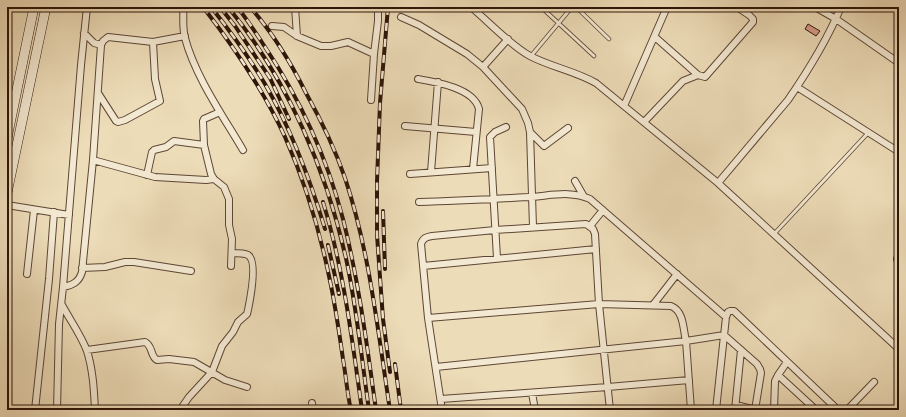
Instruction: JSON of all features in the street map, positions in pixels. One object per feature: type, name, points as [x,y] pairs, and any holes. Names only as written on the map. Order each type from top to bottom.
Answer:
[{"type":"main road","points":[[7,138],[34,7]]},
{"type":"main road","points":[[8,190],[46,7]]},
{"type":"street","points":[[57,410],[59,324],[87,7]]},
{"type":"street","points":[[183,7],[183,27],[187,46],[204,84],[243,150]]},
{"type":"street","points":[[295,7],[297,36]]},
{"type":"street","points":[[371,100],[378,7]]},
{"type":"street","points":[[471,7],[508,39],[531,56],[584,76],[596,83],[718,183],[899,349]]},
{"type":"street","points":[[624,106],[667,7]]},
{"type":"street","points":[[655,37],[702,77],[707,75],[753,22],[753,19],[749,15],[737,7]]},
{"type":"street","points":[[815,7],[836,19],[899,63]]},
{"type":"street","points":[[718,183],[788,100],[807,72],[841,7]]},
{"type":"street","points":[[401,17],[419,25],[467,54],[484,67],[522,109],[526,116],[530,132],[533,227]]},
{"type":"street","points":[[272,26],[284,27],[297,36],[327,47],[348,42],[374,54]]},
{"type":"street","points":[[84,33],[94,43],[101,45]]},
{"type":"street","points":[[63,287],[77,282],[80,278],[82,268],[93,160],[101,45],[108,37],[153,42],[185,36]]},
{"type":"street","points":[[484,67],[508,39]]},
{"type":"street","points":[[98,93],[118,122],[125,120],[160,101],[155,79],[153,42]]},
{"type":"street","points":[[644,122],[683,81],[698,75]]},
{"type":"street","points":[[418,79],[438,82],[470,95],[476,101],[479,109],[473,169]]},
{"type":"street","points":[[431,172],[438,82]]},
{"type":"street","points":[[797,87],[899,152]]},
{"type":"street","points":[[220,112],[206,117],[202,121],[204,145],[211,174],[214,179],[224,187],[228,194],[229,225],[232,239],[232,266]]},
{"type":"street","points":[[405,126],[476,132]]},
{"type":"street","points":[[497,258],[490,136],[495,132],[506,128]]},
{"type":"street","points":[[530,132],[544,146],[568,128]]},
{"type":"street","points":[[147,175],[152,152],[154,150],[166,147],[174,142],[204,145]]},
{"type":"street","points":[[93,160],[147,175],[206,180],[214,179]]},
{"type":"street","points":[[410,174],[492,168]]},
{"type":"street","points":[[575,181],[583,195]]},
{"type":"street","points":[[419,202],[573,194],[583,195],[590,198],[726,317]]},
{"type":"street","points":[[7,205],[69,215]]},
{"type":"street","points":[[27,274],[34,210]]},
{"type":"street","points":[[590,226],[603,210]]},
{"type":"street","points":[[35,410],[49,279],[54,212]]},
{"type":"street","points":[[442,410],[428,318],[421,244],[423,240],[427,237],[495,230],[586,224],[590,226],[595,234],[610,410]]},
{"type":"street","points":[[423,266],[596,249]]},
{"type":"street","points":[[180,410],[189,397],[212,372],[222,346],[248,310],[252,260],[247,255],[232,253]]},
{"type":"street","points":[[899,253],[897,259],[899,264]]},
{"type":"street","points":[[82,268],[105,267],[125,262],[134,262],[191,271]]},
{"type":"street","points":[[653,305],[677,274]]},
{"type":"street","points":[[428,318],[600,304],[671,306],[680,312],[686,341],[691,410]]},
{"type":"street","points":[[61,305],[80,335],[87,350],[94,386],[95,410]]},
{"type":"street","points":[[716,410],[726,317],[730,311],[734,312],[838,410]]},
{"type":"street","points":[[436,367],[686,341],[724,335]]},
{"type":"street","points":[[724,335],[757,364],[760,369],[761,373],[756,410],[736,408],[741,350]]},
{"type":"street","points":[[87,350],[145,342],[150,346],[153,356],[157,360],[169,359],[194,362],[225,380],[247,387]]},
{"type":"street","points":[[774,410],[775,385],[778,375],[787,362]]},
{"type":"street","points":[[778,375],[816,410]]},
{"type":"street","points":[[441,399],[689,380]]},
{"type":"street","points":[[847,410],[874,382]]},
{"type":"street","points":[[532,393],[535,410]]},
{"type":"street","points":[[312,403],[313,410]]},
{"type":"lane","points":[[541,7],[594,56]]},
{"type":"lane","points":[[531,56],[572,7]]},
{"type":"lane","points":[[576,7],[609,39]]},
{"type":"lane","points":[[774,234],[868,133]]},
{"type":"building","points":[[808,24],[820,31],[816,36],[805,29]]},
{"type":"railway","points":[[203,7],[237,54],[268,103],[285,137],[299,171],[321,240],[329,276],[337,317],[351,410]]},
{"type":"railway","points":[[211,7],[246,54],[274,101],[299,155],[325,229]]},
{"type":"railway","points":[[220,7],[235,26],[270,78],[289,119]]},
{"type":"railway","points":[[228,7],[250,35],[287,96],[316,161],[328,194],[339,229],[351,281],[369,410]]},
{"type":"railway","points":[[237,7],[248,21],[290,87],[321,151],[329,174],[343,219],[354,266],[376,410]]},
{"type":"railway","points":[[250,7],[281,48],[294,70],[337,156],[345,178],[354,206],[367,264],[390,410]]},
{"type":"railway","points":[[388,7],[380,103],[377,181],[377,235],[383,319],[390,372]]},
{"type":"railway","points":[[323,202],[337,253],[342,279],[362,410]]},
{"type":"railway","points":[[383,211],[385,269]]},
{"type":"railway","points":[[328,245],[339,294]]},
{"type":"railway","points":[[395,364],[401,410]]}]
